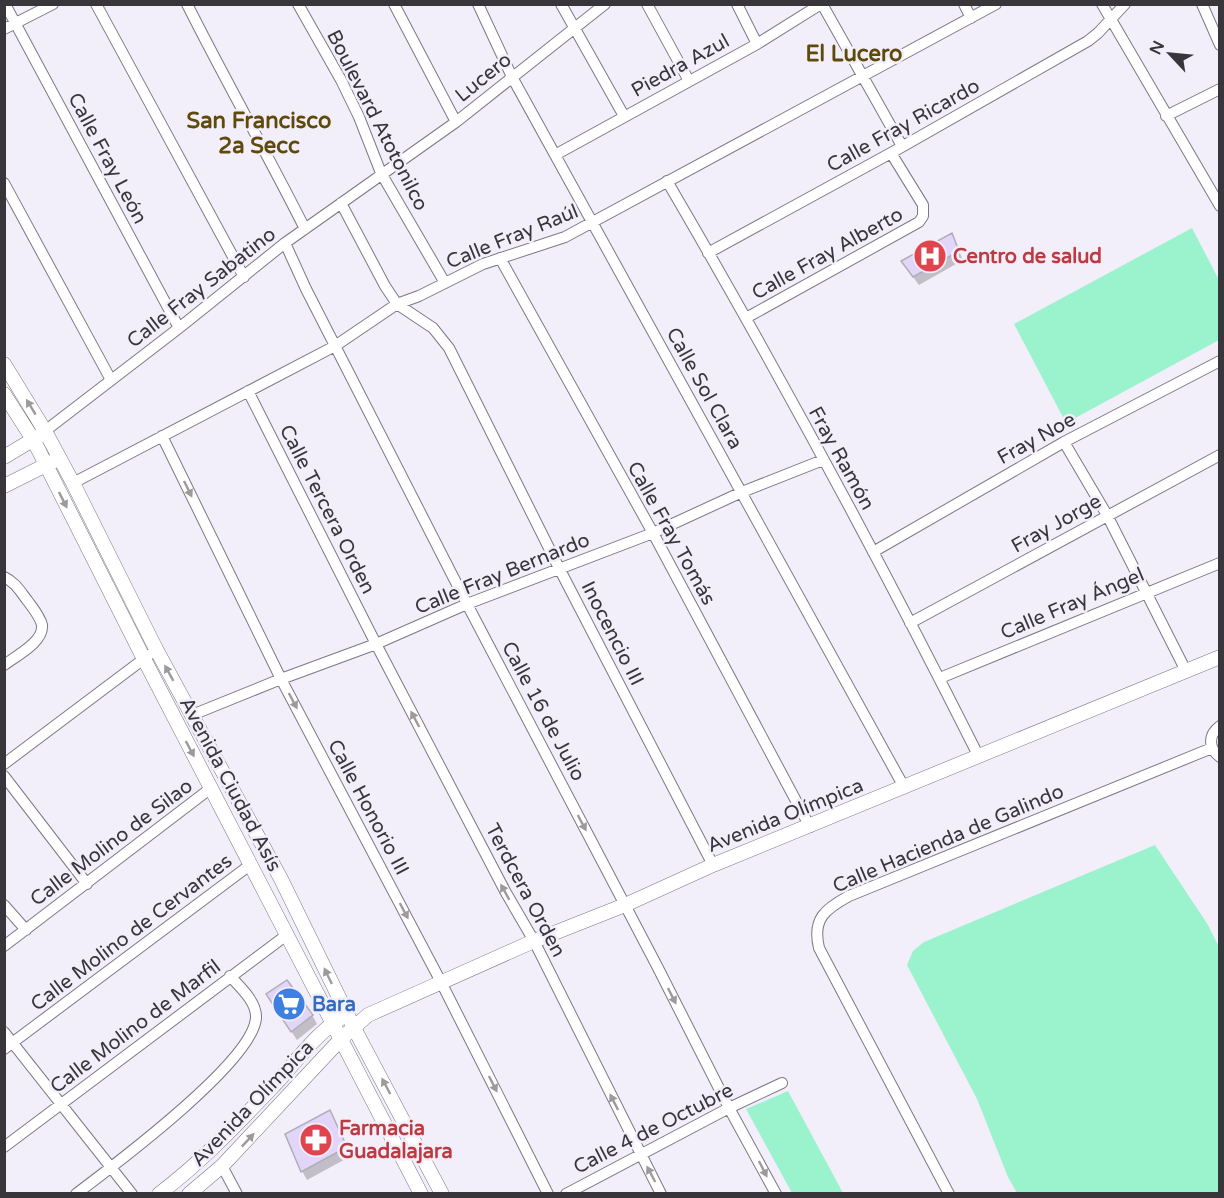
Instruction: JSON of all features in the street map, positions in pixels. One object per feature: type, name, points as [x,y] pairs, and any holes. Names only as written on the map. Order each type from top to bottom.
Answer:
[{"type":"street","name":"Calle Fray León","points":[[5,4],[179,328]]},
{"type":"street","points":[[4,29],[53,4]]},
{"type":"street","points":[[96,4],[244,277]]},
{"type":"street","points":[[187,4],[219,68],[272,162],[305,229]]},
{"type":"street","name":"Boulevard Atotonilco","points":[[298,4],[340,80],[381,173],[446,283]]},
{"type":"street","points":[[394,4],[456,122]]},
{"type":"street","name":"Calle Sol Clara","points":[[478,4],[512,77],[904,787]]},
{"type":"street","points":[[561,4],[624,116]]},
{"type":"street","name":"Lucero","points":[[381,173],[456,122],[605,4]]},
{"type":"street","points":[[647,4],[689,81]]},
{"type":"street","points":[[737,4],[757,44]]},
{"type":"street","points":[[822,4],[902,146]]},
{"type":"street","name":"Piedra Azul","points":[[555,155],[757,44],[822,4]]},
{"type":"street","points":[[964,4],[971,18]]},
{"type":"street","name":"Calle Fray Raúl","points":[[73,483],[335,346],[397,304],[483,264],[565,237],[996,4]]},
{"type":"street","points":[[1102,4],[1220,206]]},
{"type":"street","name":"Calle Fray Ricardo","points":[[708,253],[891,153],[1088,41],[1125,4]]},
{"type":"street","points":[[1202,4],[1220,45]]},
{"type":"street","points":[[1166,116],[1220,89]]},
{"type":"street","name":"Calle Fray Alberto","points":[[746,318],[919,222],[923,216],[922,205],[891,153]]},
{"type":"street","name":"Calle Fray Sabatino","points":[[45,431],[285,243],[381,173]]},
{"type":"street","name":"Fray Ramón","points":[[667,181],[746,318],[873,552],[979,757]]},
{"type":"street","points":[[4,183],[111,380]]},
{"type":"street","points":[[1209,189],[1220,183]]},
{"type":"street","points":[[341,203],[397,304]]},
{"type":"street","name":"Calle 16 de Julio","points":[[285,243],[467,604],[776,1194]]},
{"type":"street","name":"Calle Fray Tomás","points":[[500,258],[653,533],[810,827]]},
{"type":"street","name":"Inocencio III","points":[[397,304],[433,328],[449,348],[559,568],[713,865]]},
{"type":"street","name":"Fray Noe","points":[[873,552],[1064,442],[1220,361]]},
{"type":"street","name":"Avenida Ciudad Asís","points":[[4,363],[60,458],[156,649],[281,879],[354,1028],[442,1194]]},
{"type":"street","name":"Calle Tercera Orden","points":[[248,391],[375,644]]},
{"type":"street","name":"Avenida Ciudad Asís","points":[[4,394],[34,441],[144,659],[421,1194]]},
{"type":"street","points":[[4,457],[34,441],[45,431]]},
{"type":"street","name":"Calle Honorio III","points":[[162,436],[281,679],[441,982],[548,1194]]},
{"type":"street","points":[[1064,442],[1107,515],[1186,670]]},
{"type":"street","name":"Fray Jorge","points":[[910,623],[1220,455]]},
{"type":"street","points":[[4,486],[60,458]]},
{"type":"street","name":"Calle Fray Bernardo","points":[[192,715],[375,644],[467,604],[653,533],[742,492],[823,460]]},
{"type":"street","name":"Calle Fray Ángel","points":[[940,678],[1220,563]]},
{"type":"street","points":[[4,577],[16,585],[37,614],[42,625],[36,640],[4,665]]},
{"type":"street","name":"Terdcera Orden","points":[[375,644],[504,891],[534,941],[641,1154]]},
{"type":"street","points":[[4,764],[156,649]]},
{"type":"street","name":"Avenida Olímpica","points":[[189,1194],[222,1167],[342,1038],[368,1015],[713,865],[1220,657]]},
{"type":"street","points":[[1220,726],[1211,737],[1212,748],[1220,757]]},
{"type":"street","name":"Calle Hacienda de Galindo","points":[[949,1194],[819,948],[816,937],[823,913],[849,896],[1212,748]]},
{"type":"street","points":[[4,776],[87,884]]},
{"type":"street","name":"Calle Molino de Silao","points":[[4,946],[211,788]]},
{"type":"street","name":"Calle Molino de Cervantes","points":[[9,1046],[250,865]]},
{"type":"street","points":[[4,905],[26,930]]},
{"type":"street","name":"Calle Molino de Marfil","points":[[4,1147],[288,934]]},
{"type":"street","points":[[76,1194],[194,1099],[251,1035],[256,1016],[254,1006],[230,976]]},
{"type":"street","name":"Avenida Olímpica","points":[[159,1194],[194,1167],[225,1137],[333,1023],[348,1014],[368,1015]]},
{"type":"street","points":[[4,1032],[9,1046],[62,1103],[132,1194]]},
{"type":"street","name":"Calle 4 de Octubre","points":[[566,1194],[729,1108],[782,1083]]},
{"type":"street","points":[[641,1154],[661,1194]]},
{"type":"street","points":[[222,1167],[237,1194]]},
{"type":"green space","points":[[1192,228],[1219,280],[1219,340],[1066,423],[1014,324]]},
{"type":"green space","points":[[1155,845],[1208,925],[1219,947],[1219,1193],[1017,1193],[1008,1177],[977,1099],[907,965],[913,951],[924,942]]},
{"type":"green space","points":[[788,1091],[843,1193],[792,1193],[746,1109]]},
{"type":"building","name":"Centro de salud","points":[[952,233],[959,251],[913,277],[901,261]]},
{"type":"building","name":"Bara","points":[[287,980],[313,1015],[291,1032],[266,994]]},
{"type":"building","name":"Farmacia Guadalajara","points":[[330,1110],[347,1147],[301,1172],[285,1134]]},
{"type":"place","name":"Centro de salud","points":[[930,256]]},
{"type":"place","name":"Bara","points":[[289,1004]]},
{"type":"place","name":"Farmacia Guadalajara","points":[[316,1140]]},
{"type":"district","name":"El Lucero","points":[[854,53]]},
{"type":"district","name":"San Francisco 2a Secc","points":[[259,132]]}]
